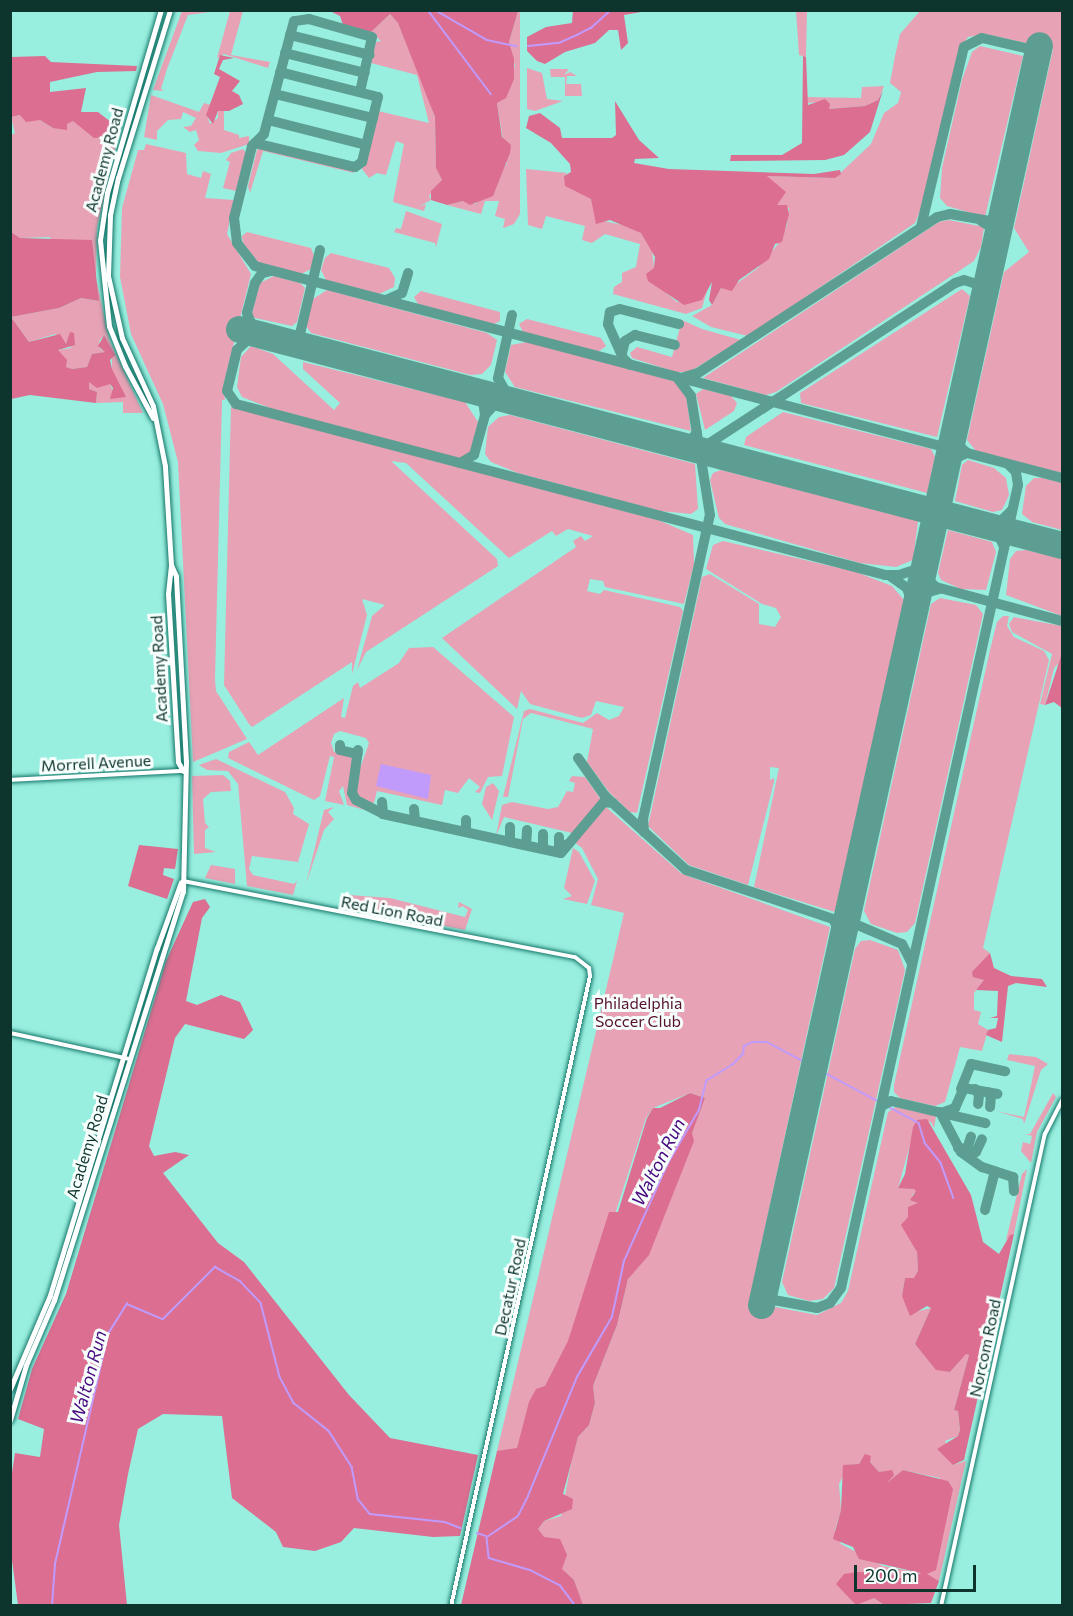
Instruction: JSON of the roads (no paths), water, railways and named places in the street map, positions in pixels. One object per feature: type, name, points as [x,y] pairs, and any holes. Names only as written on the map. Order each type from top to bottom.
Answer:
[{"type":"main road","name":"Academy Road","points":[[10,1389],[50,1295],[126,1058],[183,892],[182,881],[187,839],[183,771],[186,762],[176,576],[171,565],[165,466],[153,418],[117,348],[102,284],[102,216],[161,10]]},
{"type":"main road","name":"Academy Road","points":[[153,418],[153,406],[122,338],[108,276],[110,215],[131,136],[170,10]]},
{"type":"main road","points":[[124,134],[131,136]]},
{"type":"main road","name":"Academy Road","points":[[10,1420],[26,1365],[54,1300],[126,1058]]},
{"type":"street","name":"Morrell Avenue","points":[[10,780],[183,771]]},
{"type":"street","name":"Red Lion Road","points":[[182,881],[575,957],[590,973]]},
{"type":"street","name":"Decatur Road","points":[[451,1605],[590,973]]},
{"type":"street","points":[[10,1033],[126,1058]]},
{"type":"street","name":"Norcom Road","points":[[941,1605],[1045,1134],[1062,1100]]},
{"type":"waterway","points":[[428,10],[491,94]]},
{"type":"waterway","points":[[435,10],[487,40],[516,46]]},
{"type":"waterway","points":[[528,46],[559,43],[591,28],[611,10]]},
{"type":"waterway","name":"Walton Run","points":[[487,1537],[518,1516],[577,1377],[612,1317],[624,1261],[668,1163],[699,1110],[706,1081],[732,1065],[743,1054],[744,1046],[753,1042],[767,1042],[919,1123],[925,1143],[941,1163],[954,1198]]},
{"type":"waterway","name":"Walton Run","points":[[52,1606],[55,1564],[108,1334],[127,1304],[163,1319],[215,1267],[240,1281],[261,1303],[280,1377],[294,1403],[329,1431],[352,1467],[358,1499],[370,1514],[445,1522],[461,1528]]},
{"type":"waterway","name":"Walton Run","points":[[477,1533],[486,1536]]},
{"type":"waterway","points":[[487,1538],[489,1558],[530,1570],[560,1585],[576,1606]]},
{"type":"park label","name":"Philadelphia Soccer Club","points":[[638,1012]]}]
